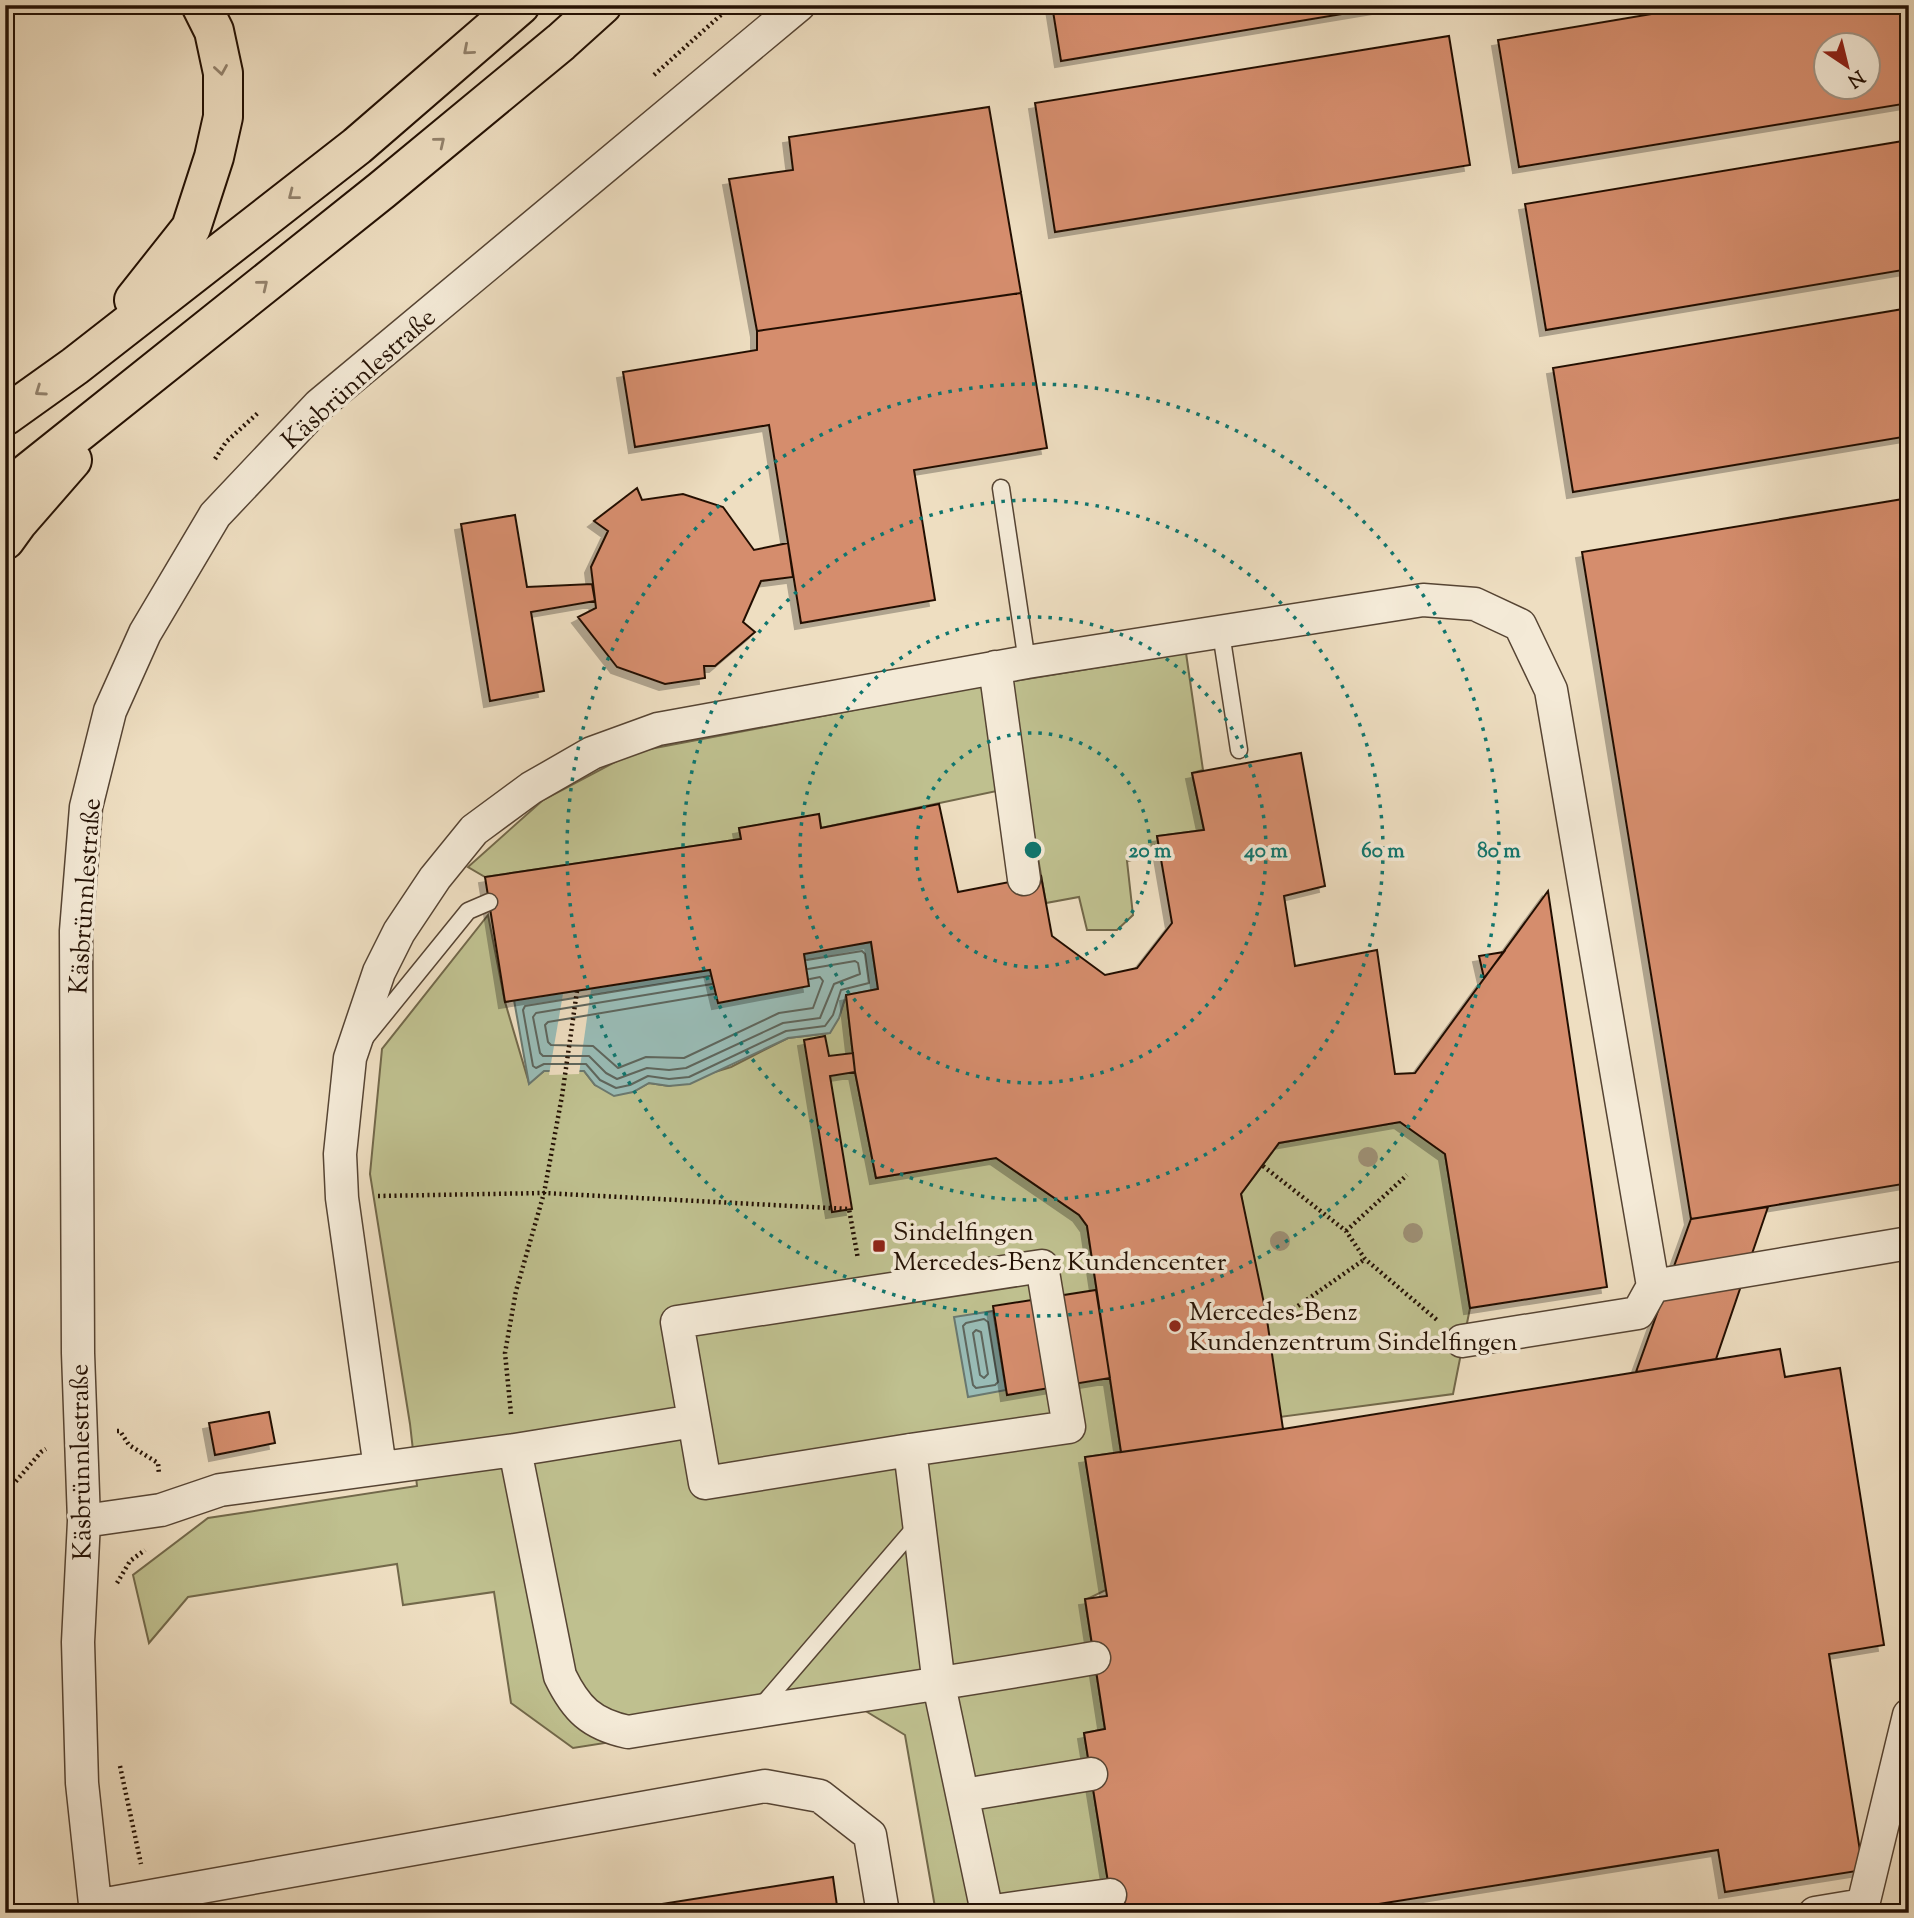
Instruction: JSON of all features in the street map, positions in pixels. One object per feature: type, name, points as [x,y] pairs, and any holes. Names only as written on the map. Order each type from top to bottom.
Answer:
[{"type":"highway","points":[[75,366],[149,282],[191,228],[214,157],[223,117],[223,73],[214,31],[201,5]]},
{"type":"highway","points":[[5,416],[75,366],[356,146],[520,5]]},
{"type":"highway","points":[[5,491],[424,155],[602,5]]},
{"type":"highway","points":[[5,540],[68,465],[210,328]]},
{"type":"street","name":"Käsbrünnlestraße","points":[[96,1910],[82,1783],[78,1642],[84,1521],[78,1339],[76,958],[86,807],[110,711],[145,633],[215,514],[319,405],[799,5]]},
{"type":"street","points":[[380,1468],[342,1198],[340,1154],[350,1058],[379,972],[399,932],[435,878],[474,830],[531,788],[592,753],[658,729],[995,667],[1423,600],[1475,604],[1520,625],[1550,690],[1653,1286],[1638,1312],[1462,1341]]},
{"type":"street","points":[[995,667],[1024,879]]},
{"type":"street","points":[[1653,1286],[1909,1243]]},
{"type":"street","points":[[1042,1266],[1069,1427],[705,1483],[694,1421],[677,1322],[1042,1266]]},
{"type":"street","points":[[84,1521],[161,1510],[220,1490],[515,1450],[694,1421]]},
{"type":"street","points":[[515,1450],[560,1676],[570,1698],[588,1717],[609,1728],[628,1732],[939,1685],[1094,1658]]},
{"type":"street","points":[[910,1450],[939,1685],[964,1795],[985,1912],[1110,1895]]},
{"type":"street","points":[[1815,1913],[1863,1905],[1909,1715]]},
{"type":"street","points":[[964,1795],[1091,1774]]},
{"type":"street","points":[[96,1910],[149,1898],[765,1786],[820,1796],[870,1835],[883,1913]]},
{"type":"lane","points":[[1001,488],[1027,662]]},
{"type":"lane","points":[[1221,633],[1239,750]]},
{"type":"lane","points":[[350,1058],[468,911],[489,902]]},
{"type":"lane","points":[[758,1711],[919,1522]]},
{"type":"path","points":[[644,84],[732,5]]},
{"type":"path","points":[[212,465],[226,442],[265,407]]},
{"type":"path","points":[[515,1450],[505,1353],[516,1291],[544,1193],[577,992]]},
{"type":"path","points":[[1263,1166],[1346,1231],[1365,1259],[1462,1341]]},
{"type":"path","points":[[1346,1231],[1407,1175]]},
{"type":"path","points":[[342,1198],[544,1193],[849,1209],[858,1259]]},
{"type":"path","points":[[1266,1313],[1295,1308],[1365,1259]]},
{"type":"path","points":[[82,1431],[120,1431],[129,1445],[158,1463],[161,1510],[159,1544],[142,1551],[130,1561],[117,1583],[117,1597]]},
{"type":"path","points":[[5,1494],[41,1452]]},
{"type":"path","points":[[120,1764],[149,1898]]},
{"type":"green space","points":[[1186,653],[1203,770],[1192,773],[1204,830],[1157,836],[1160,854],[1127,861],[1133,915],[1117,930],[1087,930],[1079,897],[1046,903],[1025,785],[821,828],[819,815],[739,828],[741,839],[485,877],[468,867],[543,800],[634,752],[959,690]]},
{"type":"green space","points":[[488,915],[505,1002],[529,1083],[544,1071],[584,1071],[595,1085],[633,1092],[649,1083],[669,1086],[731,1067],[788,1038],[829,1033],[839,1017],[846,995],[855,1072],[876,1178],[996,1158],[1079,1215],[1087,1226],[1121,1452],[1085,1457],[1106,1590],[1085,1600],[1105,1729],[1084,1733],[1113,1913],[936,1913],[905,1735],[854,1704],[573,1748],[511,1703],[494,1592],[403,1605],[397,1564],[188,1597],[149,1643],[133,1575],[208,1518],[417,1486],[410,1424],[370,1174],[382,1049]]},
{"type":"green space","points":[[1400,1122],[1445,1154],[1470,1308],[1453,1394],[1280,1417],[1241,1194],[1279,1143]]},
{"type":"water","points":[[871,942],[878,989],[846,995],[839,1018],[830,1033],[788,1038],[690,1084],[669,1086],[649,1083],[633,1092],[614,1096],[595,1085],[584,1071],[544,1071],[529,1084],[514,1000]]},
{"type":"water","points":[[993,1311],[1006,1390],[968,1397],[954,1317]]},
{"type":"pier","points":[[591,990],[579,1074],[549,1075],[563,994]]},
{"type":"building","points":[[1052,5],[1396,5],[1061,61]]},
{"type":"building","points":[[1705,5],[1909,5],[1909,103],[1519,167],[1498,40]]},
{"type":"building","points":[[1449,36],[1470,165],[1055,232],[1035,103]]},
{"type":"building","points":[[989,107],[1021,293],[757,331],[729,179],[793,170],[789,137]]},
{"type":"building","points":[[1909,140],[1909,269],[1546,330],[1525,204]]},
{"type":"building","points":[[1021,293],[1047,448],[914,470],[935,600],[801,623],[769,425],[635,447],[623,372],[757,350],[757,331]]},
{"type":"building","points":[[1909,308],[1909,436],[1573,492],[1553,368]]},
{"type":"building","points":[[637,488],[642,500],[683,494],[723,507],[754,550],[788,543],[793,577],[761,581],[743,622],[755,632],[715,666],[704,666],[705,678],[665,684],[617,667],[578,617],[596,608],[591,567],[608,531],[594,521]]},
{"type":"building","points":[[1909,498],[1909,1183],[1691,1219],[1582,552]]},
{"type":"building","points":[[515,515],[527,587],[592,584],[595,601],[531,612],[544,691],[490,701],[461,524]]},
{"type":"building","points":[[1301,753],[1325,886],[1284,896],[1295,966],[1377,950],[1395,1074],[1415,1073],[1548,891],[1607,1287],[1470,1308],[1445,1154],[1400,1122],[1279,1143],[1241,1194],[1266,1313],[1283,1429],[1121,1452],[1087,1226],[1079,1215],[996,1158],[876,1178],[855,1072],[846,995],[878,989],[871,942],[804,954],[809,986],[718,1003],[710,970],[505,1002],[485,877],[741,839],[739,828],[819,814],[821,828],[939,804],[958,892],[1041,876],[1052,936],[1105,975],[1137,968],[1172,923],[1157,836],[1204,830],[1192,773]]},
{"type":"building","points":[[1504,952],[1484,978],[1479,956]]},
{"type":"building","points":[[825,1036],[829,1056],[853,1053],[855,1072],[830,1076],[852,1209],[832,1212],[804,1040]]},
{"type":"building","points":[[1768,1207],[1716,1359],[1636,1372],[1691,1219]]},
{"type":"building","points":[[1096,1290],[1110,1378],[1007,1395],[993,1306]]},
{"type":"building","points":[[1780,1349],[1785,1377],[1840,1368],[1884,1645],[1829,1654],[1863,1870],[1725,1892],[1718,1850],[1322,1913],[1113,1913],[1084,1733],[1105,1729],[1085,1599],[1107,1596],[1085,1457],[1283,1429]]},
{"type":"building","points":[[269,1412],[275,1443],[215,1455],[209,1423]]},
{"type":"building","points":[[833,1877],[838,1913],[605,1913]]},
{"type":"place","name":"Sindelfingen Mercedes-Benz Kundencenter","points":[[879,1246]]},
{"type":"place","name":"Mercedes-Benz Kundenzentrum Sindelfingen","points":[[1175,1326]]}]
